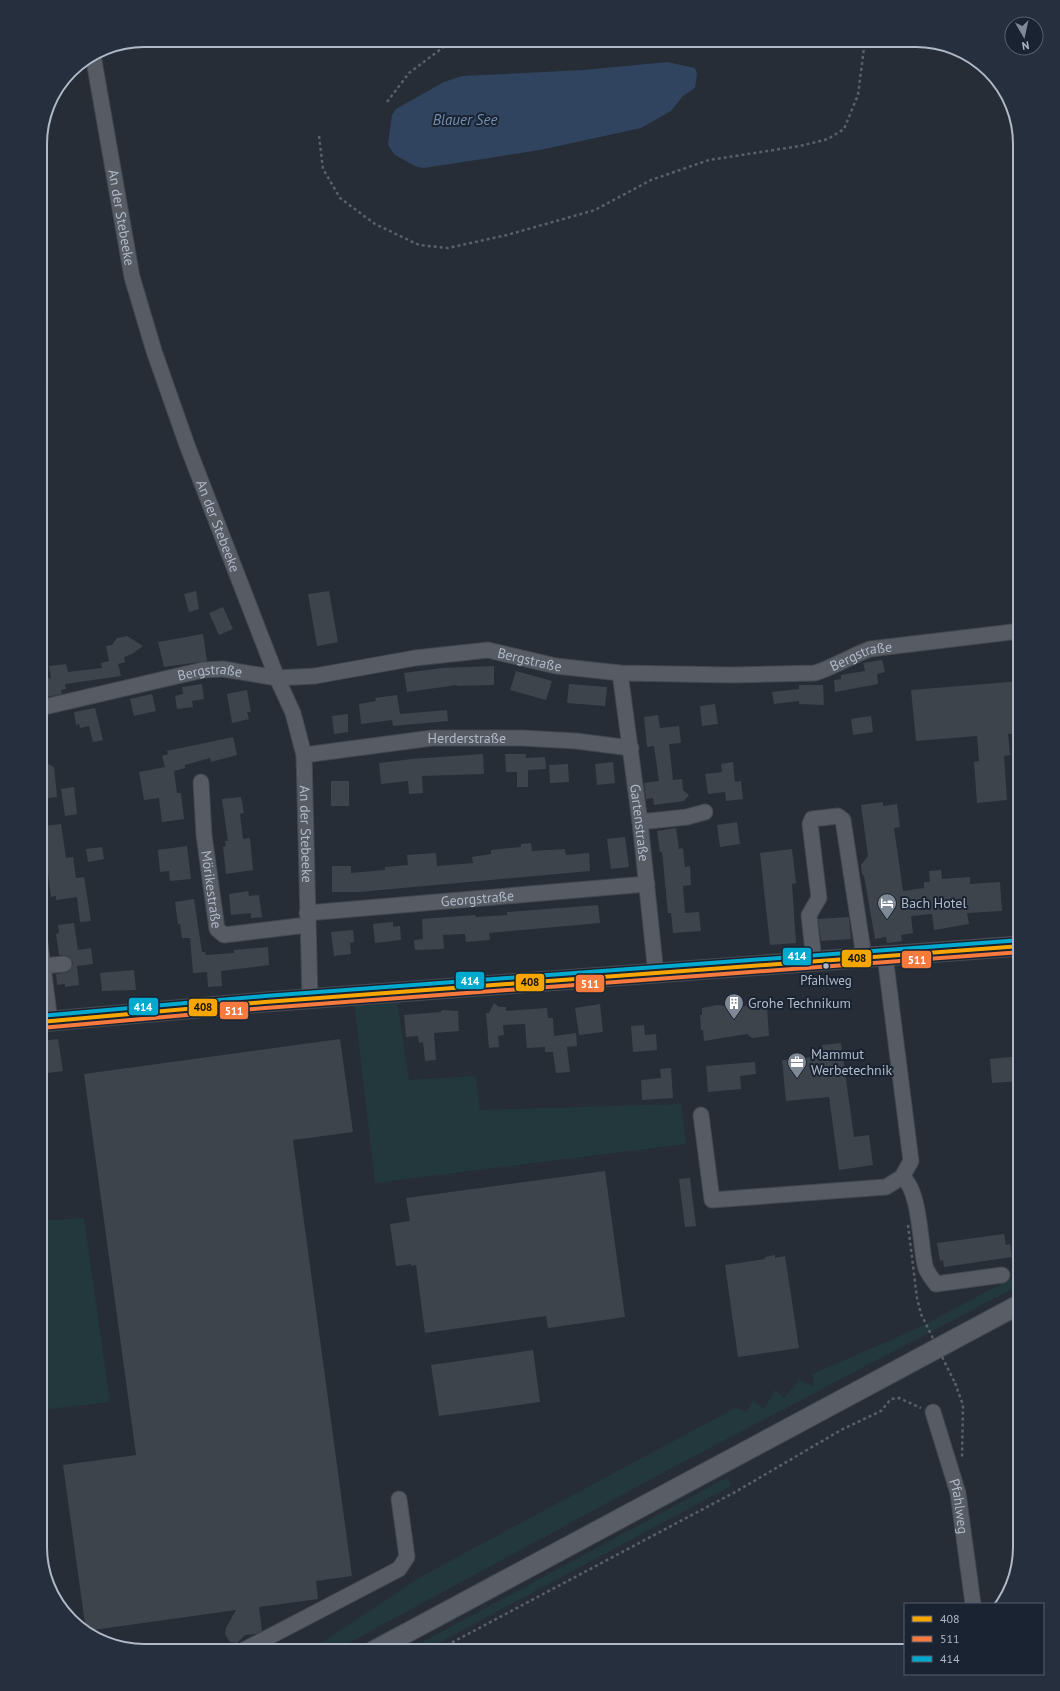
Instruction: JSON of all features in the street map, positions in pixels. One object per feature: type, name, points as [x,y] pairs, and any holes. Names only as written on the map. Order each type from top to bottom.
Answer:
[{"type":"main road","points":[[47,1022],[310,999],[1013,947]]},
{"type":"main road","points":[[386,1644],[1013,1308]]},
{"type":"street","name":"An der Stebeeke","points":[[94,61],[132,276],[154,351],[186,445],[277,678],[293,713],[304,755],[310,999]]},
{"type":"street","name":"Bergstraße","points":[[47,706],[203,670],[223,669],[254,672],[277,678],[315,676],[415,658],[488,650],[556,666],[620,673],[733,675],[815,673],[828,669],[849,657],[870,649],[1013,632]]},
{"type":"street","name":"Gartenstraße","points":[[620,673],[640,822],[656,974]]},
{"type":"street","name":"Herderstraße","points":[[304,755],[432,738],[522,738],[576,741],[631,748]]},
{"type":"street","name":"Mörikestraße","points":[[201,782],[204,835],[217,928],[224,934],[307,919]]},
{"type":"street","points":[[640,822],[687,817],[705,812]]},
{"type":"street","points":[[814,961],[809,915],[819,898],[810,824],[812,819],[838,816],[843,820],[864,957]]},
{"type":"street","name":"Georgstraße","points":[[307,919],[647,884]]},
{"type":"street","points":[[701,1115],[712,1200],[886,1187],[902,1177],[911,1161],[884,956]]},
{"type":"street","points":[[47,966],[64,964]]},
{"type":"street","points":[[902,1177],[908,1181],[916,1205],[925,1267],[936,1284],[1002,1275]]},
{"type":"street","name":"Pfahlweg","points":[[933,1412],[958,1493],[973,1603]]},
{"type":"street","points":[[255,1644],[399,1569],[407,1557],[399,1499]]},
{"type":"path","points":[[387,102],[409,73],[444,47]]},
{"type":"path","points":[[319,136],[323,170],[340,198],[375,224],[419,245],[448,248],[507,235],[595,210],[651,180],[709,160],[800,146],[828,139],[844,129],[858,95],[864,47]]},
{"type":"path","points":[[908,1225],[916,1298],[921,1314],[955,1383],[963,1405],[962,1458]]},
{"type":"path","points":[[449,1644],[737,1490],[841,1430],[881,1411],[890,1399],[899,1398],[933,1412]]},
{"type":"green space","points":[[397,1000],[409,1080],[476,1076],[480,1110],[681,1104],[686,1144],[375,1183],[354,1002]]},
{"type":"green space","points":[[84,1218],[110,1402],[47,1409],[47,1221]]},
{"type":"green space","points":[[1013,1278],[1013,1289],[668,1470],[347,1644],[320,1644],[422,1576],[735,1408],[747,1412],[753,1400],[764,1409],[775,1390],[784,1398],[799,1380],[814,1386],[812,1374],[918,1328]]},
{"type":"green space","points":[[728,1477],[731,1486],[437,1644],[419,1644]]},
{"type":"water","name":"Blauer See","points":[[667,62],[695,68],[697,74],[695,88],[683,96],[671,111],[641,128],[540,150],[424,168],[415,166],[395,155],[388,144],[392,115],[396,109],[444,82],[462,76],[584,70]]},
{"type":"building","points":[[196,591],[199,609],[189,612],[184,594]]},
{"type":"building","points":[[329,591],[338,642],[317,646],[308,594]]},
{"type":"building","points":[[223,607],[233,629],[219,635],[209,613]]},
{"type":"building","points":[[203,634],[207,661],[164,667],[158,642]]},
{"type":"building","points":[[127,636],[143,646],[132,654],[124,657],[125,662],[118,664],[121,676],[65,684],[66,689],[61,690],[62,694],[47,697],[47,679],[51,678],[49,666],[66,664],[68,672],[102,668],[101,663],[109,661],[106,646],[112,645],[117,638]]},
{"type":"building","points":[[882,660],[885,672],[877,674],[878,684],[835,692],[834,680],[841,679],[841,675],[865,671],[863,663]]},
{"type":"building","points":[[494,666],[494,685],[457,685],[407,692],[404,673],[442,668]]},
{"type":"building","points":[[516,671],[552,681],[546,700],[510,690]]},
{"type":"building","points":[[1013,682],[1013,734],[1008,734],[1010,755],[1004,756],[1007,800],[977,803],[974,762],[979,761],[977,736],[916,741],[911,690]]},
{"type":"building","points":[[202,684],[204,699],[192,701],[193,707],[177,709],[175,696],[183,694],[182,687]]},
{"type":"building","points":[[569,684],[607,687],[605,706],[567,703]]},
{"type":"building","points":[[799,685],[823,685],[824,705],[799,704],[799,701],[774,704],[772,692],[799,689]]},
{"type":"building","points":[[247,690],[251,712],[247,712],[249,719],[232,723],[227,694]]},
{"type":"building","points":[[152,694],[156,711],[134,716],[130,699]]},
{"type":"building","points":[[397,695],[400,714],[447,710],[448,721],[393,726],[392,720],[361,724],[359,704],[376,701],[375,698]]},
{"type":"building","points":[[715,704],[718,724],[702,726],[700,706]]},
{"type":"building","points":[[95,708],[103,740],[93,742],[89,726],[80,728],[79,724],[76,725],[74,712]]},
{"type":"building","points":[[348,714],[348,732],[334,734],[332,716]]},
{"type":"building","points":[[658,715],[660,728],[679,726],[681,743],[669,744],[673,780],[682,779],[683,790],[689,795],[684,801],[654,805],[653,798],[646,799],[644,783],[659,781],[654,746],[647,747],[644,717]]},
{"type":"building","points":[[871,716],[873,732],[853,735],[851,719]]},
{"type":"building","points":[[233,737],[237,755],[211,762],[210,758],[185,765],[185,768],[174,771],[177,793],[181,793],[184,819],[162,822],[159,798],[144,800],[139,772],[165,767],[162,756],[168,754],[167,751]]},
{"type":"building","points":[[483,754],[484,774],[422,776],[423,793],[409,794],[408,781],[381,784],[379,763]]},
{"type":"building","points":[[505,754],[526,754],[526,758],[545,757],[546,769],[528,770],[528,787],[517,787],[517,772],[506,772]]},
{"type":"building","points":[[613,762],[615,783],[597,785],[595,764]]},
{"type":"building","points":[[733,762],[735,782],[741,781],[743,799],[726,801],[725,792],[708,794],[705,774],[722,772],[721,764]]},
{"type":"building","points":[[47,764],[54,767],[57,797],[47,798]]},
{"type":"building","points":[[568,764],[569,782],[550,783],[549,765]]},
{"type":"building","points":[[331,781],[349,781],[349,806],[331,806]]},
{"type":"building","points":[[74,787],[77,814],[65,816],[61,789]]},
{"type":"building","points":[[241,797],[244,813],[240,814],[243,839],[250,838],[253,870],[226,874],[223,847],[226,846],[225,841],[228,841],[222,799]]},
{"type":"building","points":[[883,802],[883,806],[897,804],[900,827],[894,828],[903,891],[924,888],[924,882],[930,882],[929,871],[941,870],[942,879],[970,877],[970,884],[1000,882],[1002,911],[967,913],[969,924],[934,930],[932,914],[911,916],[913,933],[901,935],[902,941],[887,943],[886,937],[875,939],[861,865],[868,856],[861,805]]},
{"type":"building","points":[[737,822],[740,844],[720,847],[717,825]]},
{"type":"building","points":[[61,824],[66,858],[73,857],[76,878],[84,877],[91,921],[80,922],[77,897],[56,900],[56,896],[51,897],[47,866],[47,826]]},
{"type":"building","points":[[676,828],[679,849],[683,848],[685,867],[690,866],[691,885],[683,886],[685,913],[699,912],[701,931],[673,933],[671,913],[668,913],[662,852],[660,852],[657,831]]},
{"type":"building","points":[[625,837],[629,867],[611,869],[607,839]]},
{"type":"building","points":[[531,843],[532,851],[565,849],[566,855],[589,853],[590,871],[359,892],[332,892],[332,866],[351,866],[351,873],[385,870],[385,867],[408,865],[407,855],[436,853],[437,866],[473,863],[472,857],[491,854],[491,850],[521,847],[521,844]]},
{"type":"building","points":[[187,846],[191,879],[170,881],[169,871],[160,872],[158,850]]},
{"type":"building","points":[[102,847],[104,859],[88,862],[86,849]]},
{"type":"building","points":[[792,849],[796,883],[792,884],[796,943],[770,945],[760,853]]},
{"type":"building","points":[[248,891],[249,896],[259,895],[262,917],[251,918],[251,913],[231,915],[229,894]]},
{"type":"building","points":[[194,899],[202,952],[205,952],[206,955],[234,953],[234,950],[268,947],[269,965],[221,971],[222,986],[208,987],[207,972],[193,973],[190,938],[182,938],[180,924],[178,924],[175,902]]},
{"type":"building","points":[[598,905],[600,923],[489,933],[490,940],[466,942],[465,934],[443,935],[444,949],[415,950],[414,940],[423,939],[422,919],[475,915],[476,917],[507,915],[507,912]]},
{"type":"building","points":[[849,917],[851,939],[821,941],[818,919]]},
{"type":"building","points":[[393,922],[393,927],[400,926],[401,940],[375,943],[373,924]]},
{"type":"building","points":[[74,923],[78,950],[91,948],[93,964],[77,966],[79,985],[65,987],[65,984],[57,985],[56,974],[69,972],[73,963],[68,956],[59,955],[56,934],[59,933],[58,925]]},
{"type":"building","points":[[353,930],[354,942],[350,943],[351,954],[334,956],[331,932]]},
{"type":"building","points":[[134,970],[136,990],[102,991],[100,973]]},
{"type":"building","name":"Grohe Technikum","points":[[764,1000],[769,1005],[767,1007],[769,1036],[752,1038],[747,1034],[704,1041],[703,1030],[701,1030],[700,1015],[702,1015],[702,1008],[717,1005],[725,1006],[726,1008],[746,1006],[749,1002]]},
{"type":"building","points":[[494,1003],[499,1007],[506,1007],[506,1011],[547,1008],[548,1018],[553,1018],[554,1036],[576,1033],[577,1046],[567,1047],[570,1072],[556,1073],[553,1052],[545,1052],[545,1047],[527,1048],[525,1024],[503,1025],[504,1035],[498,1036],[499,1047],[489,1048],[486,1013],[489,1013]]},
{"type":"building","points":[[600,1004],[603,1032],[579,1035],[575,1008]]},
{"type":"building","points":[[442,1010],[458,1011],[459,1031],[434,1033],[436,1060],[425,1061],[423,1042],[419,1043],[418,1036],[406,1037],[404,1015],[441,1012]]},
{"type":"building","points":[[644,1025],[645,1035],[656,1034],[657,1050],[633,1052],[631,1026]]},
{"type":"building","points":[[58,1039],[63,1071],[47,1073],[47,1040]]},
{"type":"building","points":[[340,1039],[353,1132],[293,1140],[352,1576],[316,1581],[318,1599],[259,1607],[262,1631],[256,1634],[245,1635],[237,1643],[230,1642],[225,1634],[226,1628],[236,1610],[94,1630],[85,1624],[63,1465],[136,1455],[84,1074]]},
{"type":"building","points":[[841,1043],[854,1137],[869,1135],[873,1165],[839,1170],[829,1097],[786,1101],[782,1060],[823,1056],[822,1045]]},
{"type":"building","points":[[1013,1057],[1013,1082],[992,1083],[990,1059]]},
{"type":"building","points":[[755,1062],[756,1074],[740,1076],[741,1089],[708,1092],[706,1066]]},
{"type":"building","points":[[671,1068],[673,1098],[642,1100],[641,1080],[661,1078],[660,1069]]},
{"type":"building","points":[[605,1171],[625,1317],[548,1328],[546,1316],[425,1333],[416,1265],[411,1266],[411,1264],[396,1266],[390,1224],[410,1221],[406,1198]]},
{"type":"building","points":[[690,1178],[696,1226],[685,1227],[679,1179]]},
{"type":"building","points":[[1004,1234],[1006,1245],[1010,1244],[1012,1257],[944,1267],[943,1260],[940,1261],[937,1243]]},
{"type":"building","points":[[775,1255],[775,1258],[785,1256],[799,1348],[738,1357],[725,1265],[765,1259],[765,1257]]},
{"type":"building","points":[[533,1350],[540,1402],[439,1416],[431,1365]]},
{"type":"transit line","name":"414","points":[[47,1015],[265,996],[1013,941]]},
{"type":"transit line","name":"408","points":[[47,1021],[265,1002],[1013,947]]},
{"type":"transit line","name":"511","points":[[47,1027],[265,1008],[1013,953]]},
{"type":"place","name":"Bach Hotel","points":[[887,920]]},
{"type":"place","name":"Pfahlweg","points":[[826,966]]},
{"type":"place","name":"Grohe Technikum","points":[[734,1020]]},
{"type":"place","name":"Mammut Werbetechnik","points":[[797,1079]]}]
